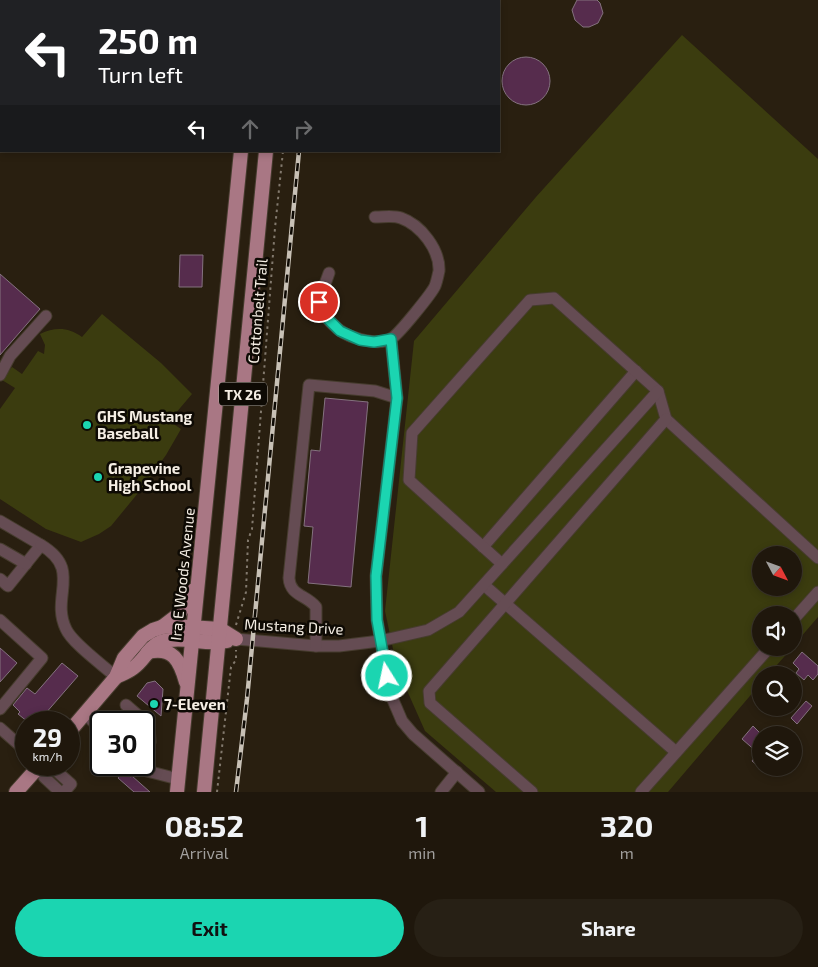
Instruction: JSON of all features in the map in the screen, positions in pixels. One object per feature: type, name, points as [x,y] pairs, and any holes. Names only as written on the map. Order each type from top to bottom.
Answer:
[{"type":"main road","name":"Ira E Woods Avenue","points":[[177,786],[241,152]]},
{"type":"main road","name":"TX 26","points":[[204,792],[266,152]]},
{"type":"main road","points":[[162,627],[178,614],[198,583]]},
{"type":"main road","name":"Mustang Drive","points":[[80,720],[116,677],[124,658],[152,630],[162,627],[192,634],[236,639]]},
{"type":"main road","name":"Mustang Drive","points":[[116,677],[135,668],[148,652],[162,642],[192,634]]},
{"type":"main road","points":[[148,652],[162,650],[174,657],[182,669],[188,686]]},
{"type":"main road","points":[[16,792],[31,776]]},
{"type":"street","points":[[329,273],[319,302],[324,315],[340,331],[360,340],[374,342],[391,339],[422,304],[435,287],[439,270],[433,247],[416,226],[402,218],[389,216],[375,217]]},
{"type":"street","points":[[502,564],[409,480],[412,432],[530,300],[554,298],[658,391],[666,419],[818,558]]},
{"type":"street","points":[[0,375],[10,356],[46,316]]},
{"type":"street","points":[[391,339],[397,398],[376,576],[377,620],[390,693],[402,721],[412,734],[479,792]]},
{"type":"street","points":[[483,547],[636,371]]},
{"type":"street","points":[[316,646],[316,607],[311,601],[298,595],[292,589],[289,578],[309,385],[375,391],[397,398]]},
{"type":"street","name":"Mustang Drive","points":[[236,639],[316,646],[339,646],[380,641],[428,630],[459,612],[658,391]]},
{"type":"street","points":[[532,792],[430,703],[430,691],[666,419]]},
{"type":"street","points":[[0,521],[58,557],[62,566],[64,582],[62,612],[66,629],[74,639],[116,677]]},
{"type":"street","points":[[0,579],[8,586],[41,545]]},
{"type":"street","points":[[0,549],[26,564]]},
{"type":"street","points":[[484,585],[676,752]]},
{"type":"street","points":[[802,611],[816,598]]},
{"type":"street","points":[[0,620],[42,658],[0,709]]},
{"type":"street","points":[[641,792],[762,656]]},
{"type":"street","points":[[126,705],[133,711]]},
{"type":"street","points":[[85,714],[90,719]]},
{"type":"street","points":[[0,728],[15,741]]},
{"type":"street","points":[[441,792],[457,772]]},
{"type":"street","points":[[155,775],[177,786]]},
{"type":"street","points":[[44,776],[65,789]]},
{"type":"street","points":[[58,776],[65,789]]},
{"type":"path","name":"Cottonbelt Trail","points":[[216,792],[231,667],[236,660],[236,621],[243,607],[246,592],[248,540],[252,529],[282,152]]},
{"type":"shaded area","points":[[682,35],[818,159],[818,617],[802,636],[802,606],[752,606],[752,656],[785,656],[776,666],[752,666],[752,694],[668,792],[496,792],[425,731],[397,668],[385,611],[414,341],[536,197]]},
{"type":"shaded area","name":"GHS Mustang Baseball","points":[[102,314],[161,363],[192,394],[169,421],[181,429],[166,455],[143,487],[111,526],[81,542],[46,529],[0,499],[0,409],[15,388],[2,380],[12,367],[22,374],[38,351],[44,354],[45,345],[40,334],[61,329],[72,331],[82,337]]},
{"type":"building","points":[[577,0],[597,0],[600,3],[603,13],[598,23],[589,27],[583,27],[575,20],[572,10]]},
{"type":"building","points":[[526,57],[535,59],[543,64],[548,72],[550,81],[548,90],[543,98],[535,103],[526,105],[517,103],[509,98],[504,90],[502,81],[504,72],[509,64],[517,59]]},
{"type":"building","points":[[180,255],[203,255],[202,287],[179,287]]},
{"type":"building","points":[[0,274],[40,309],[0,355]]},
{"type":"building","points":[[325,398],[368,402],[351,587],[308,583],[313,527],[304,526],[311,450],[320,451]]},
{"type":"building","points":[[0,648],[17,663],[0,682]]},
{"type":"building","points":[[802,652],[818,666],[818,674],[813,680],[808,675],[804,680],[802,678],[802,666],[796,666],[793,663],[799,656],[802,656]]},
{"type":"building","points":[[62,663],[78,676],[48,711],[19,711],[13,705],[27,688],[35,694]]},
{"type":"building","name":"7-Eleven","points":[[155,681],[163,689],[161,716],[137,696],[147,683]]},
{"type":"building","points":[[806,701],[812,706],[797,724],[791,718],[793,716],[802,716],[802,706]]},
{"type":"building","points":[[752,727],[752,748],[742,739]]},
{"type":"building","points":[[120,776],[132,776],[150,792],[134,792],[118,778]]},
{"type":"railway","points":[[236,792],[247,699],[299,152]]},
{"type":"place","name":"GHS Mustang Baseball","points":[[87,425]]},
{"type":"place","name":"Grapevine High School","points":[[98,477]]},
{"type":"place","name":"7-Eleven","points":[[154,704]]},
{"type":"route","points":[[319,302],[324,315],[340,331],[360,340],[374,342],[391,339],[397,398],[376,576],[377,620],[387,676]]}]
